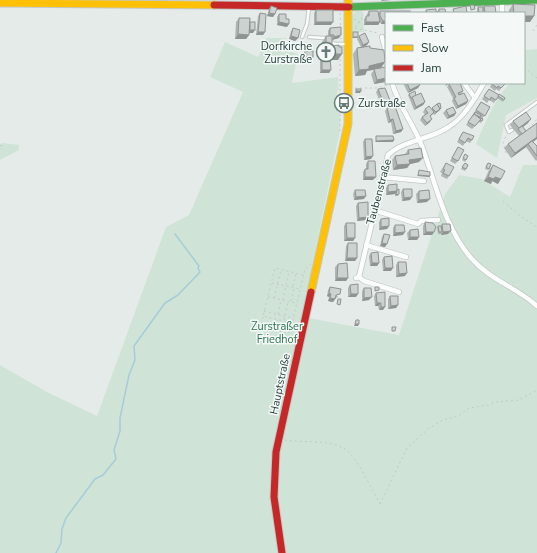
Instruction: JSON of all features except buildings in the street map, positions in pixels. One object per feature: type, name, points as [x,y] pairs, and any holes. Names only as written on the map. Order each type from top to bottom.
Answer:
[{"type":"main road","points":[[0,3],[238,3],[309,6],[346,4],[363,7],[502,0],[537,0]]},
{"type":"main road","name":"Hauptstraße","points":[[342,151],[346,4]]},
{"type":"main road","name":"Hauptstraße","points":[[282,553],[274,497],[274,472],[278,438],[348,124],[349,88],[346,44]]},
{"type":"street","points":[[502,0],[502,12]]},
{"type":"street","points":[[382,37],[385,48]]},
{"type":"street","points":[[392,84],[401,106],[418,139],[446,213],[466,251],[489,276],[527,297],[537,306]]},
{"type":"street","points":[[465,84],[475,98]]},
{"type":"street","name":"Taubenstraße","points":[[399,292],[364,281],[358,277],[388,155],[395,148],[446,129],[464,114],[483,84]]},
{"type":"street","points":[[382,177],[424,181]]},
{"type":"street","points":[[374,210],[418,224],[421,221],[438,220]]},
{"type":"street","points":[[366,245],[406,257]]},
{"type":"lane","points":[[302,37],[307,24],[309,6]]},
{"type":"lane","points":[[309,37],[324,38],[335,44],[346,44]]},
{"type":"lane","points":[[510,131],[506,125],[537,102]]},
{"type":"path","points":[[363,7],[362,18],[355,28],[363,31],[376,32],[382,37]]},
{"type":"path","points":[[358,25],[360,29]]},
{"type":"path","points":[[533,31],[537,25]]},
{"type":"path","points":[[525,68],[537,78]]},
{"type":"path","points":[[349,88],[376,88],[389,84]]},
{"type":"path","points":[[526,132],[537,119]]},
{"type":"path","points":[[506,153],[503,143],[510,131]]},
{"type":"path","points":[[503,201],[520,216],[537,227]]},
{"type":"path","points":[[303,275],[275,268],[260,327],[289,333],[303,275],[305,269],[312,262]]},
{"type":"path","points":[[274,298],[281,270]]},
{"type":"path","points":[[278,314],[289,272]]},
{"type":"path","points":[[284,321],[294,288],[296,273]]},
{"type":"path","points":[[271,282],[300,289]]},
{"type":"path","points":[[268,297],[296,303]]},
{"type":"path","points":[[264,311],[293,318]]},
{"type":"path","points":[[271,318],[272,313]]},
{"type":"path","points":[[263,316],[292,323]]},
{"type":"path","points":[[275,330],[278,319]]},
{"type":"path","points":[[278,438],[335,445],[347,450],[367,480],[380,504],[407,448],[428,429],[443,420],[458,416],[469,408],[489,405],[495,402],[519,400],[537,390]]},
{"type":"green space","points":[[357,11],[363,11],[364,32],[351,32],[352,15]]},
{"type":"green space","name":"Zurstraßer Friedhof","points":[[266,38],[286,38],[281,48],[298,54],[292,83],[338,77],[339,90],[337,90],[338,108],[340,110],[340,131],[312,266],[314,276],[309,318],[399,335],[445,194],[459,175],[482,179],[510,197],[523,165],[537,165],[537,553],[0,553],[0,365],[47,392],[97,416],[166,227],[189,215],[243,92],[210,77],[225,42],[258,57]]},
{"type":"green space","points":[[537,49],[537,98],[506,115],[497,158],[476,144],[490,112],[504,90],[509,84],[525,84],[525,50]]},
{"type":"green space","points":[[0,144],[19,145],[19,150],[0,160]]},
{"type":"waterway","points":[[56,553],[61,543],[62,529],[66,518],[95,479],[103,475],[116,459],[114,450],[120,431],[120,418],[129,375],[135,360],[134,346],[165,303],[178,295],[200,272],[198,268],[199,266],[175,234]]},
{"type":"traffic: fast","points":[[349,7],[537,0]]},
{"type":"traffic: slow","points":[[311,292],[348,124],[348,0]]},
{"type":"traffic: slow","points":[[0,3],[214,5]]},
{"type":"traffic: jam","points":[[214,5],[349,7]]},
{"type":"traffic: jam","points":[[282,553],[274,497],[276,452],[311,292]]},
{"type":"place","name":"Dorfkirche Zurstraße","points":[[326,52]]},
{"type":"place","name":"Zurstraße","points":[[344,103]]}]
